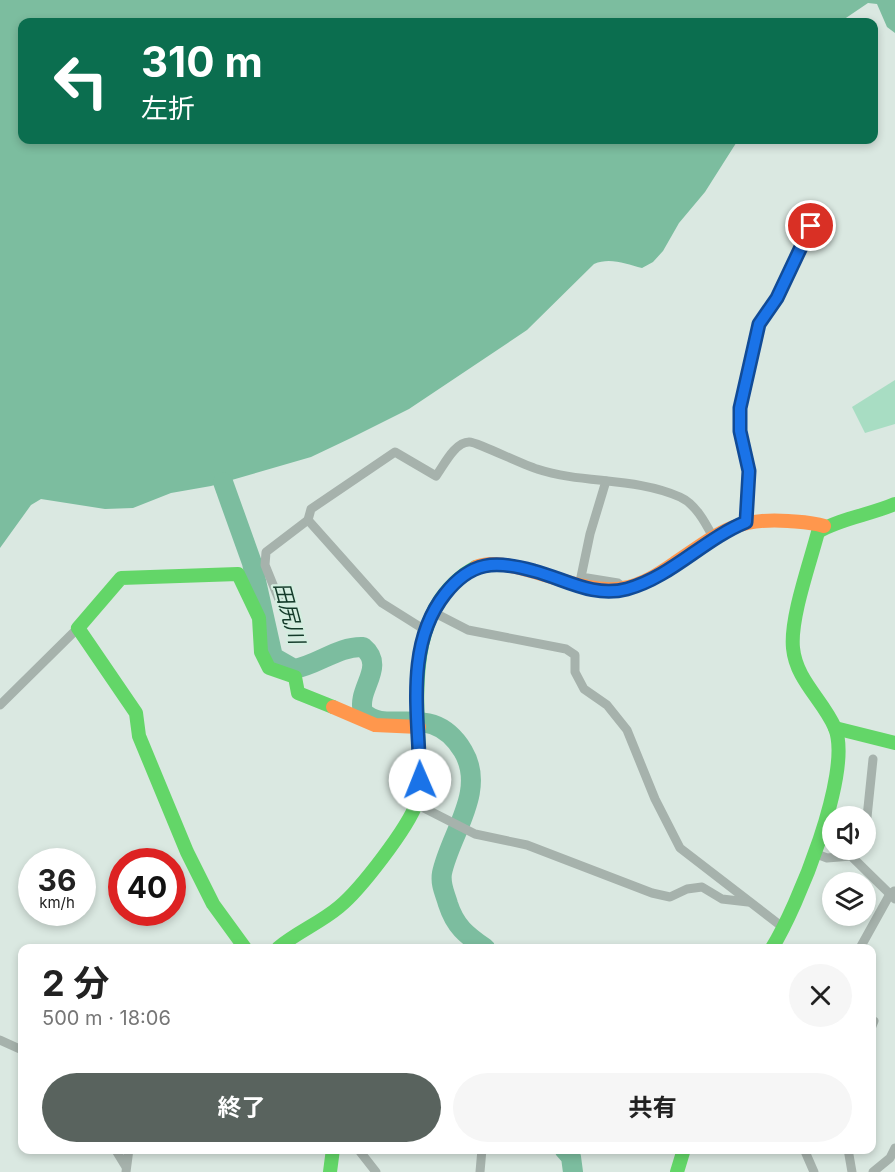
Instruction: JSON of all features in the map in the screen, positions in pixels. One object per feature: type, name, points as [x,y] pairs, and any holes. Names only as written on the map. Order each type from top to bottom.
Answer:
[{"type":"street","points":[[746,522],[749,471],[740,431],[740,408],[759,324],[777,298],[811,226]]},
{"type":"street","points":[[280,602],[265,565],[266,552],[308,520],[311,508],[395,452],[436,476],[460,444],[471,441],[537,469],[583,480],[647,487],[682,498],[700,514],[714,539]]},
{"type":"street","points":[[606,481],[590,534],[581,578],[618,583],[626,589]]},
{"type":"street","points":[[284,944],[340,907],[361,883],[416,804],[420,780],[417,678],[425,630],[433,612],[458,578],[483,564],[535,571],[570,585],[600,591],[626,589],[663,573],[726,530],[746,522],[778,520],[814,522],[824,526],[875,513],[895,504]]},
{"type":"street","points":[[308,520],[382,603],[425,630]]},
{"type":"street","points":[[775,944],[799,900],[837,767],[839,746],[835,728],[798,669],[793,647],[795,623],[816,538],[824,526]]},
{"type":"street","points":[[0,705],[78,628],[121,578],[238,574],[259,618],[261,652],[268,668],[295,677],[298,693],[375,725],[418,721]]},
{"type":"street","points":[[433,612],[468,630],[566,649],[575,655],[575,672],[584,689],[607,705],[627,730],[655,799],[680,848],[785,929]]},
{"type":"street","points":[[78,628],[136,713],[139,736],[188,852],[213,904],[242,944]]},
{"type":"street","points":[[835,728],[895,743]]},
{"type":"street","points":[[868,806],[873,759]]},
{"type":"street","points":[[416,804],[475,834],[527,845],[652,893],[670,897],[687,889],[702,887],[722,899],[750,903]]},
{"type":"street","points":[[814,854],[822,856]]},
{"type":"street","points":[[860,860],[893,894],[862,944]]},
{"type":"street","points":[[0,1040],[18,1048]]},
{"type":"street","points":[[873,1172],[890,1158],[895,1149]]},
{"type":"street","points":[[118,1154],[127,1170]]},
{"type":"street","points":[[127,1170],[129,1154]]},
{"type":"street","points":[[330,1172],[332,1154]]},
{"type":"street","points":[[361,1154],[376,1172]]},
{"type":"street","points":[[480,1172],[482,1154]]},
{"type":"street","points":[[677,1172],[682,1154]]},
{"type":"street","points":[[806,1154],[814,1172]]},
{"type":"street","points":[[849,1154],[852,1172]]},
{"type":"shaded area","points":[[0,0],[895,0],[895,33],[887,27],[877,4],[868,3],[846,18],[18,18],[18,144],[735,144],[705,192],[679,223],[663,251],[653,262],[642,268],[612,261],[594,264],[527,330],[409,409],[311,457],[211,486],[171,493],[133,508],[105,509],[41,499],[31,505],[0,548]]},
{"type":"shaded area","points":[[895,380],[895,424],[865,433],[852,407]]},
{"type":"waterway","name":"田尻川","points":[[223,482],[252,563],[273,657],[294,669],[345,649],[363,647],[370,655],[372,662],[372,670],[363,695],[363,712],[373,719],[424,722],[438,726],[451,735],[463,751],[469,766],[471,781],[469,797],[446,858],[442,881],[451,912],[458,924],[480,944]]},
{"type":"waterway","name":"田尻川","points":[[568,1154],[573,1172]]},
{"type":"traffic: fast","points":[[774,944],[795,903],[820,840],[830,806],[838,748],[835,728],[804,680],[795,659],[793,636],[797,606],[818,532],[836,523],[895,504]]},
{"type":"traffic: fast","points":[[283,944],[332,913],[348,899],[382,858],[412,813],[419,796],[421,783],[417,701],[421,649],[438,602],[454,583],[476,567]]},
{"type":"traffic: fast","points":[[242,944],[213,904],[187,852],[139,736],[136,713],[78,628],[121,578],[238,574],[259,618],[261,652],[269,668],[295,677],[298,693],[333,707]]},
{"type":"traffic: fast","points":[[835,728],[895,743]]},
{"type":"traffic: fast","points":[[330,1172],[332,1154]]},
{"type":"traffic: fast","points":[[677,1172],[682,1154]]},
{"type":"traffic: slow","points":[[476,567],[490,564],[507,565],[586,586],[605,589],[623,588],[651,578],[716,536],[740,525],[770,520],[806,522],[824,526]]},
{"type":"traffic: slow","points":[[333,707],[375,725],[419,727]]},
{"type":"route","points":[[420,780],[417,678],[422,637],[435,608],[458,578],[483,564],[504,565],[535,571],[570,585],[600,591],[626,589],[663,573],[726,530],[746,522],[749,471],[740,431],[740,408],[759,324],[777,298],[811,226]]}]
